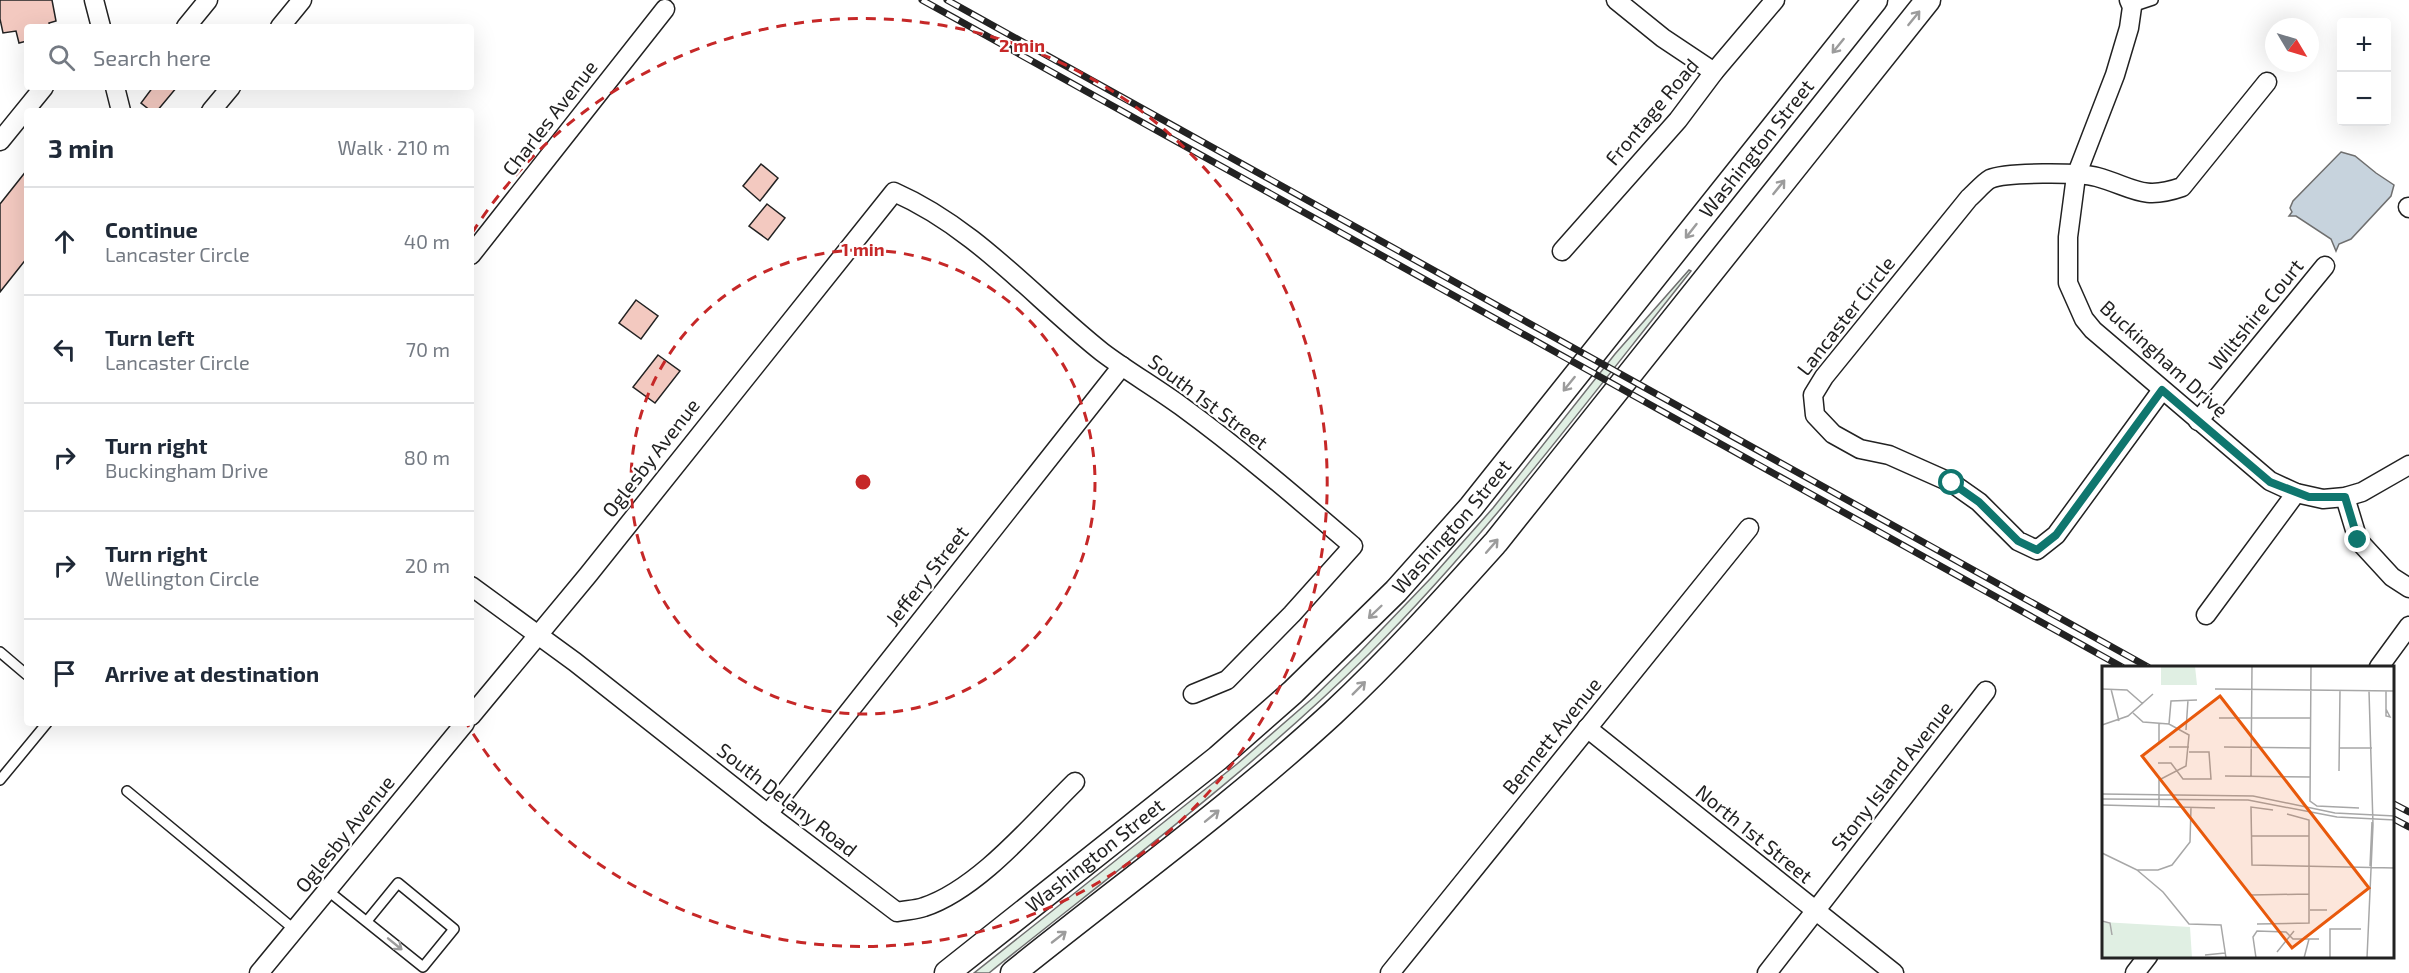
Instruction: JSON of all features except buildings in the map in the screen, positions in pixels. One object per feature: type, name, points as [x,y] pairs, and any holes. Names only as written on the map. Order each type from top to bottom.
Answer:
[{"type":"main road","name":"Washington Street","points":[[947,973],[1218,758],[1293,692],[1396,591],[1471,507],[1875,0]]},
{"type":"main road","name":"Washington Street","points":[[1013,973],[1203,823],[1298,743],[1357,690],[1424,622],[1503,533],[1928,0]]},
{"type":"street","points":[[94,0],[100,24]]},
{"type":"street","points":[[188,24],[208,0]]},
{"type":"street","points":[[282,24],[302,0]]},
{"type":"street","points":[[1617,0],[1664,38],[1714,72]]},
{"type":"street","name":"Frontage Road","points":[[1562,251],[1678,120],[1714,72],[1775,0]]},
{"type":"street","name":"Buckingham Drive","points":[[2131,3],[2129,28],[2115,75],[2076,176],[2068,237],[2068,283],[2084,319],[2093,330],[2270,482],[2296,493],[2323,499],[2345,497],[2381,483],[2409,465]]},
{"type":"street","name":"Charles Avenue","points":[[474,251],[665,9]]},
{"type":"street","points":[[2076,176],[2094,176],[2137,192],[2161,194],[2182,187],[2267,82]]},
{"type":"street","points":[[27,108],[42,90]]},
{"type":"street","points":[[116,90],[120,108]]},
{"type":"street","points":[[214,108],[228,90]]},
{"type":"street","points":[[0,141],[24,112]]},
{"type":"street","name":"Lancaster Circle","points":[[2076,176],[2015,174],[1990,180],[1976,192],[1824,377],[1813,394],[1815,415],[1833,434],[1860,449],[1889,455],[1952,483],[1979,502],[2018,541],[2037,550],[2056,535],[2162,390]]},
{"type":"street","name":"South 1st Street","points":[[865,227],[894,192],[919,203],[994,257],[1102,351],[1190,413],[1285,488],[1353,546],[1292,614],[1227,680],[1193,694]]},
{"type":"street","name":"Oglesby Avenue","points":[[474,712],[865,227]]},
{"type":"street","name":"Wiltshire Court","points":[[2198,422],[2325,266]]},
{"type":"street","name":"Jeffery Street","points":[[768,814],[1122,366]]},
{"type":"street","points":[[2206,615],[2296,493]]},
{"type":"street","points":[[2345,497],[2358,540],[2392,578],[2409,588]]},
{"type":"street","name":"Bennett Avenue","points":[[1390,973],[1749,528]]},
{"type":"street","name":"South Delany Road","points":[[474,588],[575,662],[897,912],[924,907],[957,890],[1000,856],[1075,782]]},
{"type":"street","points":[[2380,666],[2409,626]]},
{"type":"street","name":"Stony Island Avenue","points":[[1767,973],[1986,692]]},
{"type":"street","name":"Oglesby Avenue","points":[[259,973],[463,726]]},
{"type":"street","name":"North 1st Street","points":[[1587,728],[1894,973]]},
{"type":"street","points":[[2135,973],[2147,958]]},
{"type":"lane","points":[[2131,3],[2153,0]]},
{"type":"lane","points":[[0,652],[24,672]]},
{"type":"lane","points":[[0,780],[45,726]]},
{"type":"lane","points":[[127,791],[295,930]]},
{"type":"lane","points":[[327,890],[423,967],[454,929],[398,883],[367,921]]},
{"type":"green space","points":[[1689,270],[1691,271],[1575,418],[1495,515],[1454,563],[1369,654],[1278,739],[1183,819],[989,973],[974,973],[1237,764],[1314,697],[1359,653],[1431,578],[1493,508],[1615,354]]},
{"type":"shaded area","points":[[2341,152],[2355,156],[2394,185],[2391,196],[2351,239],[2339,244],[2336,251],[2331,239],[2296,216],[2289,216],[2292,212],[2290,208],[2293,201]]},
{"type":"railway","points":[[922,0],[2120,666]]},
{"type":"railway","points":[[947,0],[2146,666]]},
{"type":"railway","points":[[2394,804],[2409,812]]},
{"type":"railway","points":[[2394,819],[2409,827]]},
{"type":"route","points":[[1952,483],[1979,502],[2018,541],[2037,550],[2056,535],[2162,390],[2270,482],[2309,497],[2323,499],[2345,497],[2358,540]]}]
